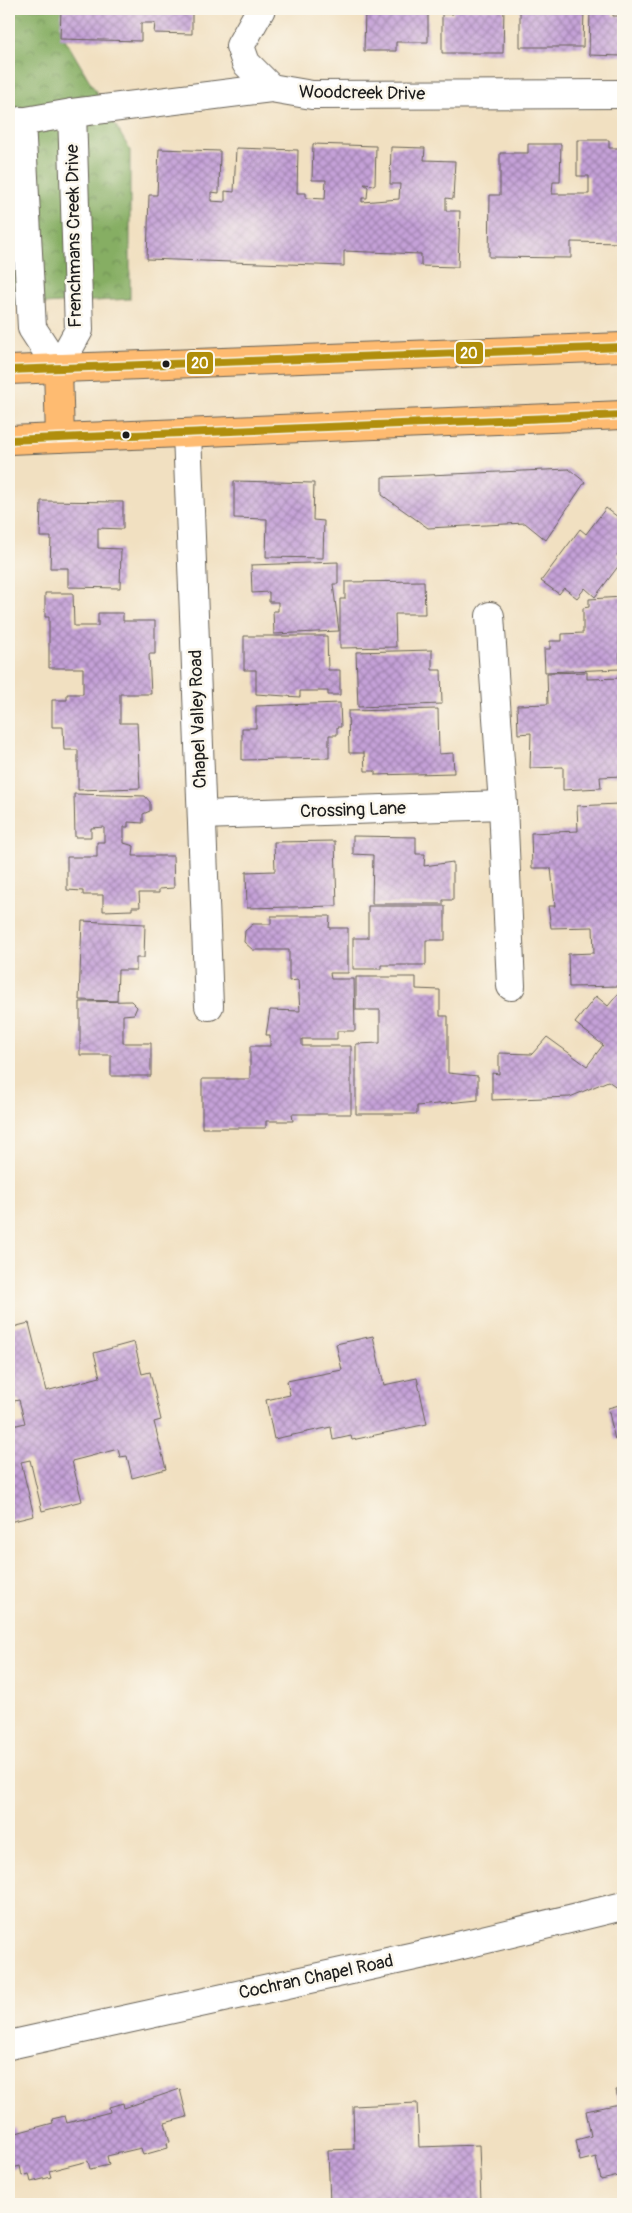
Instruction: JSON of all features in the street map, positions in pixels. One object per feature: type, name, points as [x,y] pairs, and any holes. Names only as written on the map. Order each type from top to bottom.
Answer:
[{"type":"main road","points":[[9,370],[623,347]]},
{"type":"main road","points":[[58,368],[60,438]]},
{"type":"main road","points":[[9,440],[623,415]]},
{"type":"street","points":[[261,9],[240,46],[246,63],[271,88]]},
{"type":"street","name":"Woodcreek Drive","points":[[15,122],[271,88],[312,95],[623,94]]},
{"type":"street","name":"Frenchmans Creek Drive","points":[[58,368],[79,330],[72,113]]},
{"type":"street","points":[[15,122],[32,328],[58,368]]},
{"type":"street","name":"Chapel Valley Road","points":[[188,432],[209,1006]]},
{"type":"street","points":[[490,616],[503,805],[511,986]]},
{"type":"street","name":"Crossing Lane","points":[[202,815],[503,805]]},
{"type":"street","name":"Cochran Chapel Road","points":[[9,2045],[433,1952],[623,1906]]},
{"type":"green space","points":[[9,9],[70,9],[61,32],[130,150],[130,299],[9,306]]},
{"type":"building","points":[[61,9],[192,9],[192,34],[154,33],[155,23],[141,23],[141,41],[60,39]]},
{"type":"building","points":[[365,9],[428,9],[428,42],[396,42],[396,51],[364,51]]},
{"type":"building","points":[[453,9],[504,9],[503,53],[442,53],[442,14],[453,14]]},
{"type":"building","points":[[520,9],[584,9],[583,47],[520,47]]},
{"type":"building","points":[[590,9],[613,9],[613,16],[622,16],[622,56],[589,55]]},
{"type":"building","points":[[577,140],[609,140],[609,148],[623,148],[623,243],[571,242],[571,258],[489,257],[490,195],[500,195],[500,153],[528,153],[528,144],[561,144],[560,182],[553,182],[552,194],[589,194],[589,176],[577,176]]},
{"type":"building","points":[[313,144],[376,146],[375,185],[364,184],[368,187],[367,198],[362,198],[362,202],[399,199],[400,184],[390,184],[391,147],[425,148],[424,160],[455,161],[453,199],[446,198],[446,211],[460,211],[458,267],[421,266],[421,254],[344,251],[344,266],[147,259],[149,195],[157,195],[159,149],[220,151],[219,193],[211,192],[211,201],[225,202],[225,191],[234,192],[236,148],[298,150],[297,193],[306,193],[306,198],[325,199],[326,180],[312,180]]},
{"type":"building","points":[[569,469],[585,482],[546,540],[525,523],[428,528],[382,495],[382,477]]},
{"type":"building","points":[[234,481],[314,483],[313,520],[324,521],[323,558],[266,557],[267,519],[234,518]]},
{"type":"building","points":[[41,501],[123,502],[123,529],[98,528],[98,548],[121,549],[120,588],[68,587],[68,568],[50,568],[51,537],[40,537]]},
{"type":"building","points":[[606,508],[623,521],[623,547],[617,555],[623,560],[595,597],[585,588],[577,598],[564,588],[559,594],[541,581],[580,529],[586,534]]},
{"type":"building","points":[[338,562],[338,584],[333,584],[339,631],[274,634],[273,611],[278,611],[278,602],[269,602],[269,592],[252,593],[251,565]]},
{"type":"building","points":[[424,581],[425,614],[395,614],[396,647],[340,648],[340,599],[345,599],[345,582]]},
{"type":"building","points":[[45,593],[73,593],[74,626],[98,626],[98,613],[123,613],[123,621],[155,621],[155,654],[149,654],[151,694],[120,694],[120,723],[137,723],[140,788],[78,790],[78,750],[64,750],[63,727],[52,727],[52,700],[67,700],[67,694],[83,694],[83,668],[49,668],[49,617],[45,617]]},
{"type":"building","points":[[623,597],[623,637],[619,637],[620,669],[545,672],[544,649],[550,649],[550,641],[562,641],[562,634],[583,633],[583,608],[589,607],[589,599]]},
{"type":"building","points":[[244,636],[327,636],[328,670],[340,670],[340,695],[328,695],[328,691],[300,691],[300,697],[256,694],[256,670],[244,670]]},
{"type":"building","points":[[432,650],[432,670],[441,670],[442,704],[358,707],[356,652]]},
{"type":"building","points":[[587,672],[587,679],[623,678],[623,776],[600,777],[601,788],[563,790],[563,767],[530,768],[531,733],[518,734],[517,705],[548,704],[547,673]]},
{"type":"building","points":[[340,703],[341,727],[337,727],[337,735],[329,735],[329,758],[242,760],[242,728],[256,728],[256,706]]},
{"type":"building","points":[[438,709],[439,754],[453,753],[454,773],[375,775],[375,771],[365,771],[364,753],[349,753],[348,711]]},
{"type":"building","points":[[74,794],[145,796],[150,802],[150,811],[143,814],[143,823],[128,822],[128,827],[124,827],[124,843],[134,846],[133,856],[173,856],[174,888],[159,889],[159,893],[139,893],[140,907],[132,907],[132,910],[103,911],[103,895],[83,895],[83,891],[67,890],[67,857],[97,857],[97,842],[104,842],[104,827],[91,828],[91,837],[75,837]]},
{"type":"building","points":[[618,804],[619,815],[623,815],[623,986],[569,987],[568,954],[594,953],[593,927],[551,928],[548,906],[555,906],[551,868],[532,868],[531,833],[578,831],[577,806]]},
{"type":"building","points":[[353,836],[416,837],[416,854],[425,854],[424,866],[453,862],[453,900],[443,900],[443,904],[372,904],[373,855],[353,854]]},
{"type":"building","points":[[335,841],[337,906],[247,908],[246,872],[275,871],[274,842]]},
{"type":"building","points":[[368,906],[445,906],[445,940],[426,940],[426,965],[381,965],[381,969],[353,969],[353,938],[368,938]]},
{"type":"building","points":[[271,916],[330,916],[329,928],[348,928],[348,973],[330,973],[331,979],[354,979],[355,1031],[337,1031],[337,1039],[302,1039],[302,1046],[351,1046],[351,1114],[292,1114],[293,1121],[266,1121],[266,1128],[202,1128],[202,1079],[250,1079],[250,1046],[270,1046],[270,1035],[266,1035],[270,1010],[300,1011],[298,980],[289,981],[289,950],[253,950],[244,942],[245,931],[253,924],[271,924]]},
{"type":"building","points":[[82,921],[145,924],[144,958],[136,958],[136,970],[118,970],[117,1001],[79,1000]]},
{"type":"building","points":[[356,977],[416,977],[416,989],[440,990],[440,1016],[448,1016],[448,1073],[478,1076],[478,1100],[417,1106],[417,1114],[356,1114],[356,1044],[380,1043],[380,1010],[356,1010]]},
{"type":"building","points":[[618,994],[623,999],[623,1088],[621,1090],[608,1081],[570,1097],[492,1100],[492,1073],[499,1074],[499,1053],[532,1054],[547,1037],[587,1066],[603,1045],[575,1023],[596,996],[608,1006]]},
{"type":"building","points":[[131,1001],[137,1007],[134,1014],[123,1015],[123,1043],[151,1043],[151,1076],[111,1076],[111,1055],[80,1055],[80,1002]]},
{"type":"building","points":[[29,1323],[46,1391],[100,1377],[94,1353],[134,1342],[142,1374],[150,1372],[161,1420],[154,1422],[166,1469],[132,1478],[127,1456],[120,1457],[118,1449],[72,1461],[82,1501],[42,1511],[30,1460],[21,1462],[34,1516],[9,1522],[9,1427],[25,1423],[19,1400],[9,1402],[9,1328]]},
{"type":"building","points":[[373,1336],[384,1385],[417,1378],[427,1424],[352,1440],[351,1436],[333,1440],[331,1427],[274,1439],[266,1400],[290,1395],[287,1381],[342,1370],[336,1344]]},
{"type":"building","points":[[623,1404],[623,1438],[615,1440],[608,1408]]},
{"type":"building","points":[[180,2089],[187,2117],[165,2123],[170,2142],[167,2143],[168,2148],[143,2155],[141,2148],[107,2156],[109,2165],[90,2169],[88,2161],[49,2171],[51,2177],[31,2182],[29,2174],[22,2176],[20,2166],[9,2169],[9,2129],[15,2128],[16,2133],[53,2123],[52,2119],[65,2116],[67,2123],[110,2112],[109,2107],[123,2103],[124,2108]]},
{"type":"building","points":[[623,2089],[623,2175],[601,2180],[596,2157],[580,2161],[576,2140],[591,2136],[586,2111],[619,2104],[616,2090]]},
{"type":"building","points":[[417,2103],[419,2147],[479,2145],[481,2202],[330,2204],[328,2150],[354,2149],[353,2106]]},
{"type":"transit line","name":"20","points":[[9,370],[623,347]]},
{"type":"transit line","name":"20","points":[[9,440],[623,415]]}]
